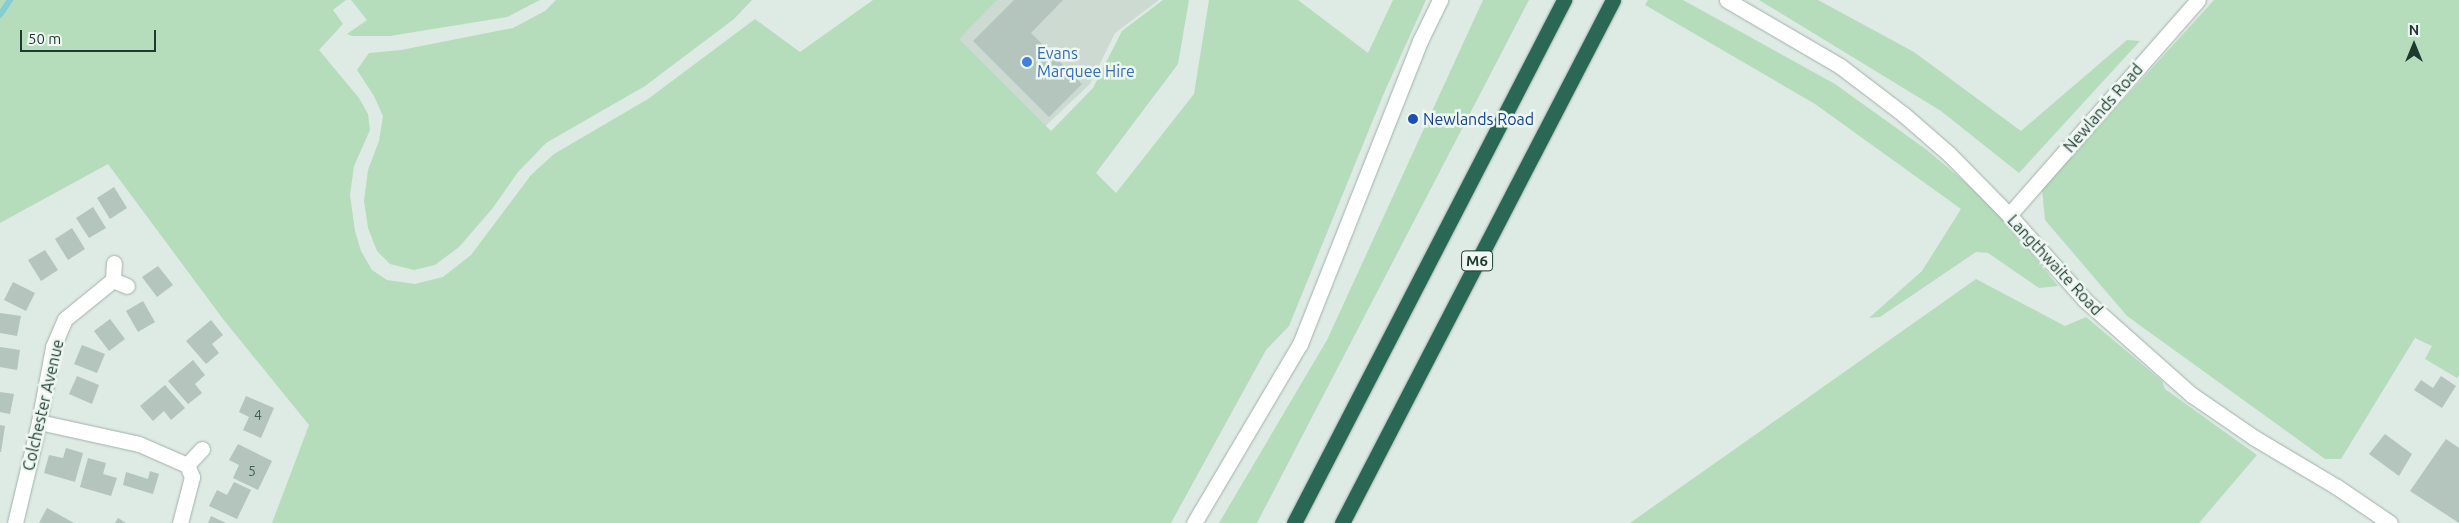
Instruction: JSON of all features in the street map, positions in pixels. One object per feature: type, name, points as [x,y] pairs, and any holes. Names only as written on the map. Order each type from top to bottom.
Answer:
[{"type":"highway","name":"M6","points":[[1294,523],[1564,0]]},
{"type":"highway","name":"M6","points":[[1342,523],[1613,0]]},
{"type":"street","points":[[1194,523],[1300,344],[1420,41],[1440,0]]},
{"type":"street","name":"Langthwaite Road","points":[[1727,0],[1848,72],[1949,154],[2009,215],[2086,301],[2192,395],[2253,437],[2337,487],[2390,523]]},
{"type":"street","name":"Newlands Road","points":[[2009,215],[2198,0]]},
{"type":"street","name":"Colchester Avenue","points":[[15,523],[39,422],[53,347],[65,320],[120,283],[114,264]]},
{"type":"street","points":[[39,422],[139,444],[187,465],[192,477],[180,523]]},
{"type":"street","points":[[187,465],[202,450]]},
{"type":"shaded area","points":[[966,0],[1159,0],[1115,33],[1090,84],[1021,149],[900,46]]},
{"type":"green space","points":[[0,0],[346,0],[333,10],[343,24],[319,50],[359,98],[368,114],[370,130],[354,166],[350,195],[355,231],[361,251],[372,270],[387,280],[415,284],[443,277],[471,255],[531,175],[554,154],[648,99],[755,19],[800,52],[873,0],[997,0],[959,39],[1051,131],[1093,88],[1122,31],[1163,0],[1189,0],[1178,64],[1096,173],[1116,193],[1194,94],[1209,0],[1298,0],[1368,53],[1393,0],[1426,0],[1384,93],[1289,326],[1266,350],[1171,523],[272,523],[309,425],[223,319],[108,164],[0,223]]},
{"type":"green space","points":[[351,0],[540,0],[507,17],[390,36],[352,36],[347,34],[367,20]]},
{"type":"green space","points":[[556,0],[752,0],[734,19],[645,86],[546,143],[518,172],[492,209],[459,247],[435,265],[414,270],[390,264],[377,251],[368,228],[364,201],[368,170],[379,141],[383,116],[374,96],[357,70],[369,53],[401,50],[513,28],[545,11]]},
{"type":"green space","points":[[1483,0],[1529,0],[1257,523],[1219,523],[1327,340]]},
{"type":"green space","points":[[1648,0],[1683,0],[1835,84],[1927,150],[1997,209],[2058,286],[2039,288],[1988,253],[1976,252],[1880,317],[1869,318],[1922,271],[1961,209],[1815,104],[1645,5]]},
{"type":"green space","points":[[1759,0],[1818,0],[1914,52],[2021,131],[2127,40],[2140,41],[2019,173],[1941,111]]},
{"type":"green space","points":[[2214,0],[2459,0],[2459,375],[2457,378],[2425,359],[2432,346],[2415,338],[2341,459],[2325,459],[2127,316],[2045,220],[2042,189]]},
{"type":"green space","points":[[1976,279],[2065,326],[2086,317],[2162,381],[2165,389],[2257,455],[2199,523],[1630,523]]},
{"type":"building","name":"Evans Marquee Hire","points":[[1014,0],[1063,0],[1031,33],[1082,84],[1049,117],[973,41]]},
{"type":"building","points":[[114,187],[127,208],[110,219],[97,198]]},
{"type":"building","points":[[93,207],[106,228],[89,238],[76,218]]},
{"type":"building","points":[[72,228],[85,249],[68,260],[55,239]]},
{"type":"building","points":[[45,250],[58,270],[41,281],[28,260]]},
{"type":"building","points":[[158,266],[173,285],[157,297],[142,277]]},
{"type":"building","points":[[13,282],[35,293],[26,311],[4,300]]},
{"type":"building","points":[[143,301],[155,322],[138,332],[126,311]]},
{"type":"building","points":[[0,313],[21,316],[17,336],[0,333]]},
{"type":"building","points":[[110,319],[125,339],[109,351],[94,331]]},
{"type":"building","points":[[211,320],[223,335],[212,344],[219,353],[206,364],[186,341]]},
{"type":"building","points":[[82,345],[105,354],[97,373],[74,364]]},
{"type":"building","points":[[0,347],[20,350],[17,370],[0,367]]},
{"type":"building","points":[[193,360],[205,375],[195,384],[202,393],[188,404],[168,381]]},
{"type":"building","points":[[77,376],[99,385],[92,404],[69,394]]},
{"type":"building","points":[[2441,376],[2456,386],[2442,408],[2414,390],[2421,380],[2433,388]]},
{"type":"building","points":[[165,385],[185,408],[171,420],[164,411],[153,421],[140,406]]},
{"type":"building","points":[[0,392],[14,394],[10,414],[0,412]]},
{"type":"building","points":[[246,396],[274,408],[261,438],[243,430],[249,417],[239,412]]},
{"type":"building","points":[[0,425],[5,426],[1,452],[0,452]]},
{"type":"building","points":[[2385,434],[2412,454],[2399,476],[2369,454]]},
{"type":"building","points":[[2446,439],[2459,448],[2459,523],[2410,491]]},
{"type":"building","points":[[238,444],[272,461],[258,490],[233,478],[239,465],[229,460]]},
{"type":"building","points":[[66,448],[83,453],[75,482],[44,473],[49,455],[63,458]]},
{"type":"building","points":[[88,458],[106,463],[103,474],[117,478],[111,496],[80,487]]},
{"type":"building","points":[[150,471],[159,474],[153,494],[123,485],[126,472],[148,479]]},
{"type":"building","points":[[234,482],[251,490],[237,519],[209,506],[217,490],[227,495]]},
{"type":"building","points":[[47,508],[74,523],[39,523]]},
{"type":"building","points":[[211,516],[226,523],[208,523]]},
{"type":"building","points":[[118,518],[126,523],[115,523]]},
{"type":"waterway","points":[[0,15],[10,0]]},
{"type":"place","name":"Evans Marquee Hire","points":[[1027,62]]},
{"type":"place","name":"Newlands Road","points":[[1413,119]]}]
